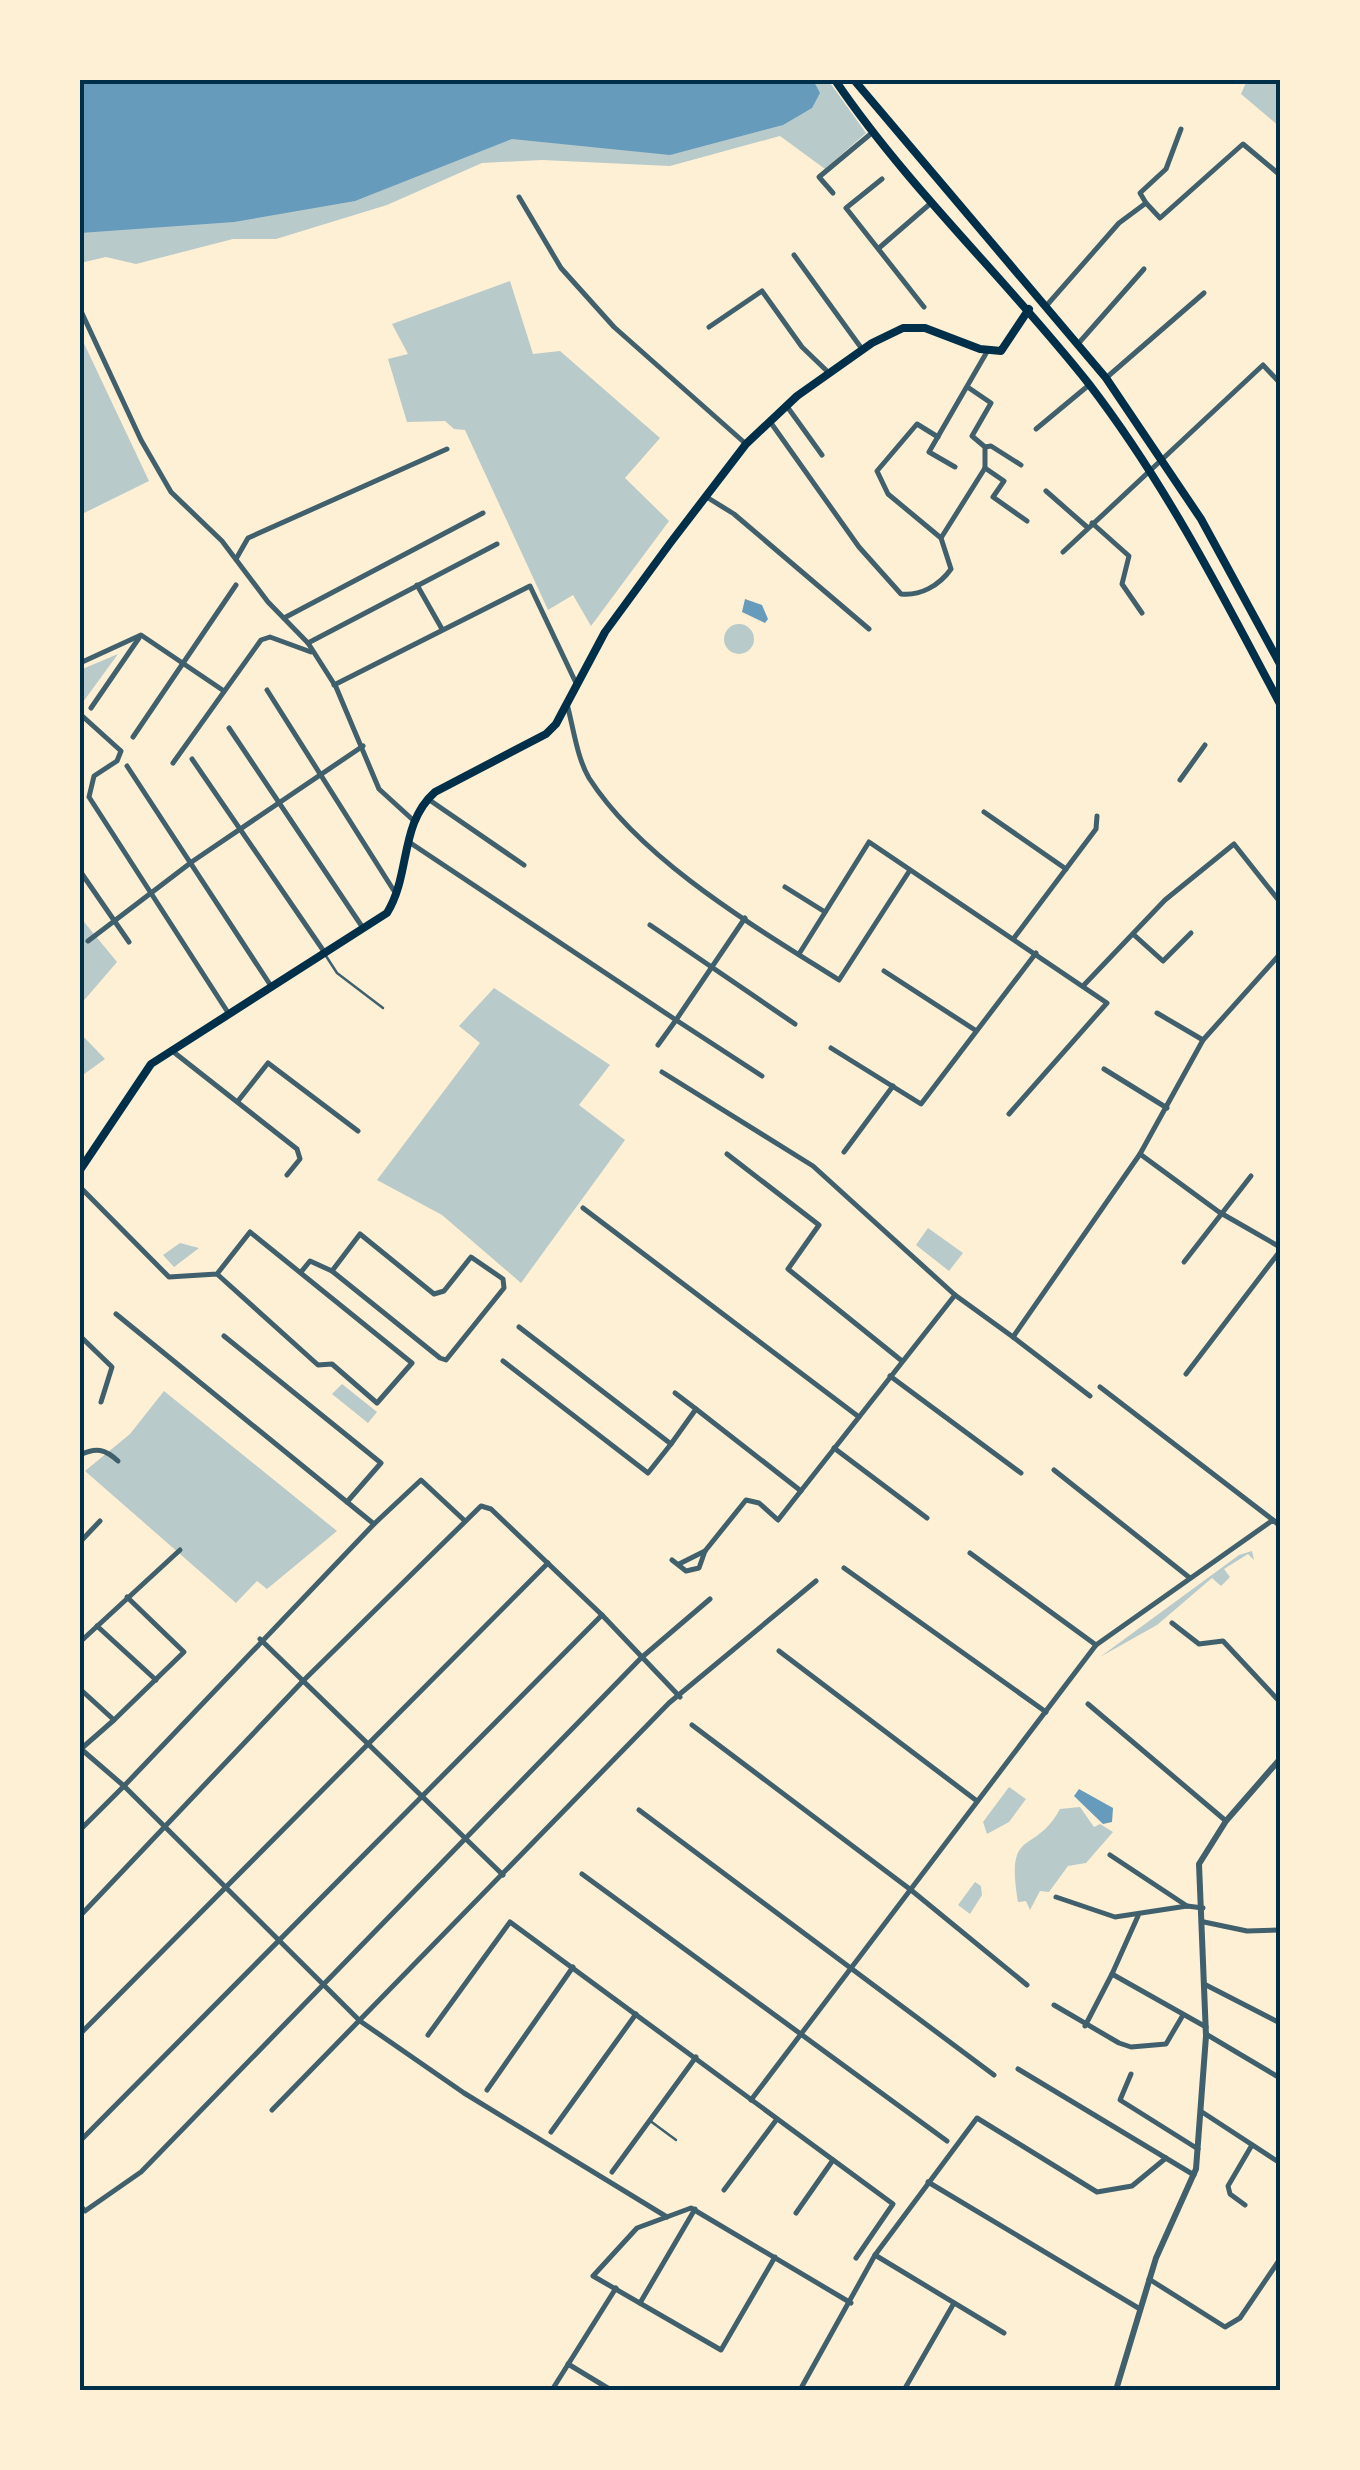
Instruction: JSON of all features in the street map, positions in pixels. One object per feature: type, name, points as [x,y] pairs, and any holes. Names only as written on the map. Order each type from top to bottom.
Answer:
[{"type":"main road","points":[[836,80],[873,132],[1029,309],[1089,385],[1208,566],[1280,704]]},
{"type":"main road","points":[[854,80],[1106,378],[1216,544],[1280,664]]},
{"type":"main road","points":[[80,1170],[136,1080],[169,1048],[388,913],[398,896],[412,820],[428,799],[546,734],[606,632],[705,496],[769,420],[862,350],[903,328],[925,328],[1001,351],[1029,309]]},
{"type":"street","points":[[1182,129],[1166,169],[1140,193],[1160,218],[1243,144],[1280,176]]},
{"type":"street","points":[[834,193],[819,177],[873,132]]},
{"type":"street","points":[[882,179],[846,208],[924,307]]},
{"type":"street","points":[[519,196],[561,268],[614,327],[746,444]]},
{"type":"street","points":[[878,248],[934,201]]},
{"type":"street","points":[[1047,304],[1119,223],[1146,203]]},
{"type":"street","points":[[794,255],[862,350]]},
{"type":"street","points":[[1077,345],[1144,269]]},
{"type":"street","points":[[709,327],[762,291],[802,346],[829,373]]},
{"type":"street","points":[[1106,378],[1204,293]]},
{"type":"street","points":[[80,308],[140,440],[172,492],[308,643],[334,685],[379,789],[412,820]]},
{"type":"street","points":[[954,467],[929,452],[988,350]]},
{"type":"street","points":[[1063,552],[1164,462],[1263,365],[1280,382]]},
{"type":"street","points":[[1036,429],[1089,385]]},
{"type":"street","points":[[942,538],[986,468],[984,447],[972,436],[991,402],[968,388]]},
{"type":"street","points":[[786,405],[822,456]]},
{"type":"street","points":[[769,420],[859,547],[901,594],[915,596],[950,570],[942,538],[888,494],[877,470],[917,424],[938,437]]},
{"type":"street","points":[[984,447],[990,446],[1021,465]]},
{"type":"street","points":[[236,559],[248,538],[447,449]]},
{"type":"street","points":[[986,468],[1004,480],[993,498],[1027,520]]},
{"type":"street","points":[[1046,491],[1128,556],[1122,584],[1142,612]]},
{"type":"street","points":[[705,496],[734,514],[870,628]]},
{"type":"street","points":[[284,618],[483,513]]},
{"type":"street","points":[[308,643],[497,544]]},
{"type":"street","points":[[132,738],[236,585]]},
{"type":"street","points":[[417,585],[442,630]]},
{"type":"street","points":[[334,685],[530,586],[576,685]]},
{"type":"street","points":[[141,635],[224,691]]},
{"type":"street","points":[[80,663],[141,635]]},
{"type":"street","points":[[90,708],[141,635]]},
{"type":"street","points":[[172,764],[261,640],[270,637],[292,648],[314,652]]},
{"type":"street","points":[[267,690],[398,896]]},
{"type":"street","points":[[567,704],[587,776],[634,830],[684,874],[839,980],[910,870]]},
{"type":"street","points":[[80,714],[122,751],[117,761],[94,776],[89,797],[227,1011]]},
{"type":"street","points":[[229,728],[364,930]]},
{"type":"street","points":[[88,940],[192,861],[363,746]]},
{"type":"street","points":[[1180,780],[1205,746]]},
{"type":"street","points":[[192,759],[325,953]]},
{"type":"street","points":[[127,766],[271,986]]},
{"type":"street","points":[[428,799],[524,865]]},
{"type":"street","points":[[984,812],[1066,869]]},
{"type":"street","points":[[1014,938],[1096,828],[1097,816]]},
{"type":"street","points":[[408,842],[762,1076]]},
{"type":"street","points":[[798,954],[869,842],[1107,1003],[1008,1114]]},
{"type":"street","points":[[1083,986],[1165,900],[1234,844],[1280,902]]},
{"type":"street","points":[[80,870],[129,942]]},
{"type":"street","points":[[785,887],[826,912]]},
{"type":"street","points":[[658,1045],[746,918]]},
{"type":"street","points":[[650,926],[795,1024]]},
{"type":"street","points":[[1133,934],[1163,961],[1190,933]]},
{"type":"street","points":[[830,1048],[921,1104],[1036,953]]},
{"type":"street","points":[[1013,1337],[1140,1154],[1203,1040],[1280,954]]},
{"type":"street","points":[[884,971],[975,1030]]},
{"type":"street","points":[[1158,1013],[1203,1040]]},
{"type":"street","points":[[169,1048],[297,1149],[300,1159],[286,1175]]},
{"type":"street","points":[[237,1102],[268,1062],[358,1131]]},
{"type":"street","points":[[1104,1070],[1167,1108]]},
{"type":"street","points":[[662,1072],[813,1166],[955,1295],[1090,1396]]},
{"type":"street","points":[[844,1152],[893,1086]]},
{"type":"street","points":[[728,1154],[818,1225],[788,1269],[902,1362]]},
{"type":"street","points":[[1140,1154],[1219,1212],[1280,1249],[1186,1374]]},
{"type":"street","points":[[1184,1262],[1219,1212],[1251,1176]]},
{"type":"street","points":[[80,1187],[169,1276],[217,1274],[318,1365],[332,1364],[377,1403],[412,1364],[250,1232],[217,1274]]},
{"type":"street","points":[[583,1208],[858,1417]]},
{"type":"street","points":[[300,1272],[310,1261],[332,1271],[433,1355],[446,1360],[504,1288],[503,1279],[471,1257],[444,1291],[434,1294],[360,1234],[332,1271]]},
{"type":"street","points":[[705,1551],[676,1562],[684,1570],[696,1569],[705,1551],[746,1500],[759,1502],[778,1520],[955,1295]]},
{"type":"street","points":[[116,1314],[374,1524]]},
{"type":"street","points":[[519,1327],[670,1444]]},
{"type":"street","points":[[80,1336],[112,1367],[101,1402]]},
{"type":"street","points":[[224,1336],[382,1463],[348,1502]]},
{"type":"street","points":[[503,1361],[648,1473],[696,1409]]},
{"type":"street","points":[[890,1376],[1021,1474]]},
{"type":"street","points":[[1100,1387],[1280,1526]]},
{"type":"street","points":[[676,1393],[801,1490]]},
{"type":"street","points":[[80,1456],[94,1448],[107,1451],[118,1462]]},
{"type":"street","points":[[834,1448],[928,1518]]},
{"type":"street","points":[[1054,1470],[1190,1578]]},
{"type":"street","points":[[80,1830],[260,1640],[421,1480],[466,1522]]},
{"type":"street","points":[[80,1916],[302,1681],[481,1506],[490,1509],[602,1615],[680,1698]]},
{"type":"street","points":[[751,2100],[1096,1645],[1273,1520]]},
{"type":"street","points":[[80,1542],[100,1521]]},
{"type":"street","points":[[80,1642],[180,1550]]},
{"type":"street","points":[[970,1553],[1096,1645]]},
{"type":"street","points":[[80,2034],[548,1563]]},
{"type":"street","points":[[844,1568],[1046,1712]]},
{"type":"street","points":[[272,2110],[492,1880],[504,1875],[669,1703],[680,1698],[816,1581]]},
{"type":"street","points":[[127,1597],[184,1652],[80,1750],[124,1786],[360,2021],[464,2093],[667,2217]]},
{"type":"street","points":[[83,2208],[140,2172],[641,1658],[710,1599]]},
{"type":"street","points":[[80,2142],[602,1615]]},
{"type":"street","points":[[1172,1623],[1199,1644],[1223,1641],[1280,1702]]},
{"type":"street","points":[[97,1626],[156,1680]]},
{"type":"street","points":[[260,1640],[504,1875]]},
{"type":"street","points":[[780,1651],[977,1802]]},
{"type":"street","points":[[80,1689],[114,1720]]},
{"type":"street","points":[[1088,1704],[1226,1821]]},
{"type":"street","points":[[692,1725],[911,1890],[1027,1985]]},
{"type":"street","points":[[1116,2390],[1150,2279],[1194,2175],[1206,2030],[1200,1864],[1226,1821],[1280,1759]]},
{"type":"street","points":[[639,1810],[994,2075]]},
{"type":"street","points":[[1110,1855],[1187,1906]]},
{"type":"street","points":[[582,1874],[948,2141]]},
{"type":"street","points":[[1056,1896],[1100,1915],[1138,1916],[1187,1906],[1202,1908]]},
{"type":"street","points":[[1085,2026],[1138,1916]]},
{"type":"street","points":[[428,2035],[510,1922],[893,2204],[856,2258]]},
{"type":"street","points":[[1204,1922],[1248,1931],[1280,1930]]},
{"type":"street","points":[[487,2090],[573,1968]]},
{"type":"street","points":[[1112,1974],[1280,2078]]},
{"type":"street","points":[[1206,1985],[1280,2023]]},
{"type":"street","points":[[1054,2006],[1085,2026],[1131,2047],[1166,2044],[1183,2015]]},
{"type":"street","points":[[551,2132],[636,2014]]},
{"type":"street","points":[[612,2172],[696,2057]]},
{"type":"street","points":[[1018,2069],[1194,2175]]},
{"type":"street","points":[[1131,2074],[1120,2100],[1198,2149]]},
{"type":"street","points":[[1202,2112],[1280,2163]]},
{"type":"street","points":[[800,2390],[875,2256],[977,2118],[1097,2192],[1132,2186],[1166,2158]]},
{"type":"street","points":[[724,2190],[777,2119]]},
{"type":"street","points":[[1245,2205],[1230,2194],[1228,2186],[1252,2144]]},
{"type":"street","points":[[796,2214],[833,2160]]},
{"type":"street","points":[[928,2182],[1140,2309]]},
{"type":"street","points":[[640,2303],[695,2209]]},
{"type":"street","points":[[775,2257],[721,2350],[593,2276],[638,2228],[695,2209],[775,2257],[851,2303]]},
{"type":"street","points":[[875,2256],[1004,2333]]},
{"type":"street","points":[[1150,2279],[1225,2328],[1240,2318],[1280,2259]]},
{"type":"street","points":[[552,2390],[616,2288]]},
{"type":"street","points":[[904,2390],[954,2303]]},
{"type":"street","points":[[568,2364],[611,2390]]},
{"type":"lane","points":[[325,953],[337,973],[383,1008]]},
{"type":"lane","points":[[648,2120],[676,2140]]},
{"type":"shaded area","points":[[80,80],[828,80],[866,133],[825,169],[780,136],[670,166],[542,160],[482,163],[387,205],[276,239],[233,239],[136,264],[106,257],[80,263]]},
{"type":"shaded area","points":[[1247,80],[1280,80],[1280,127],[1241,94]]},
{"type":"shaded area","points":[[510,281],[533,354],[560,351],[660,438],[625,478],[669,521],[591,626],[573,595],[548,610],[465,430],[454,429],[445,421],[407,422],[388,359],[408,354],[392,324]]},
{"type":"shaded area","points":[[80,335],[149,481],[80,515]]},
{"type":"shaded area","points":[[739,624],[750,628],[754,639],[750,650],[739,654],[728,650],[724,639],[728,628]]},
{"type":"shaded area","points":[[118,654],[83,702],[80,670]]},
{"type":"shaded area","points":[[80,917],[117,962],[80,1005]]},
{"type":"shaded area","points":[[494,988],[610,1065],[579,1105],[625,1140],[521,1283],[442,1215],[377,1180],[480,1043],[459,1026]]},
{"type":"shaded area","points":[[80,1033],[105,1059],[80,1077]]},
{"type":"shaded area","points":[[928,1228],[963,1253],[949,1271],[916,1245]]},
{"type":"shaded area","points":[[180,1243],[199,1248],[174,1267],[163,1255]]},
{"type":"shaded area","points":[[342,1384],[377,1412],[368,1423],[332,1394]]},
{"type":"shaded area","points":[[164,1391],[337,1531],[267,1589],[257,1581],[236,1603],[85,1471],[130,1434]]},
{"type":"shaded area","points":[[1252,1551],[1254,1560],[1248,1554],[1224,1569],[1230,1577],[1221,1586],[1212,1578],[1157,1625],[1100,1657],[1239,1555]]},
{"type":"shaded area","points":[[1009,1787],[1026,1799],[1009,1822],[987,1834],[983,1822]]},
{"type":"shaded area","points":[[1080,1807],[1094,1827],[1100,1824],[1113,1832],[1086,1863],[1068,1866],[1049,1892],[1040,1891],[1030,1910],[1026,1901],[1018,1902],[1015,1862],[1019,1851],[1050,1824],[1060,1809]]},
{"type":"shaded area","points":[[975,1882],[981,1886],[982,1895],[970,1914],[958,1905]]},
{"type":"water","points":[[80,80],[813,80],[820,93],[812,108],[783,125],[670,155],[512,139],[355,201],[234,222],[80,233]]},
{"type":"water","points":[[745,599],[762,605],[768,619],[765,623],[742,612]]},
{"type":"water","points":[[1079,1789],[1113,1808],[1112,1822],[1103,1824],[1074,1796]]}]
